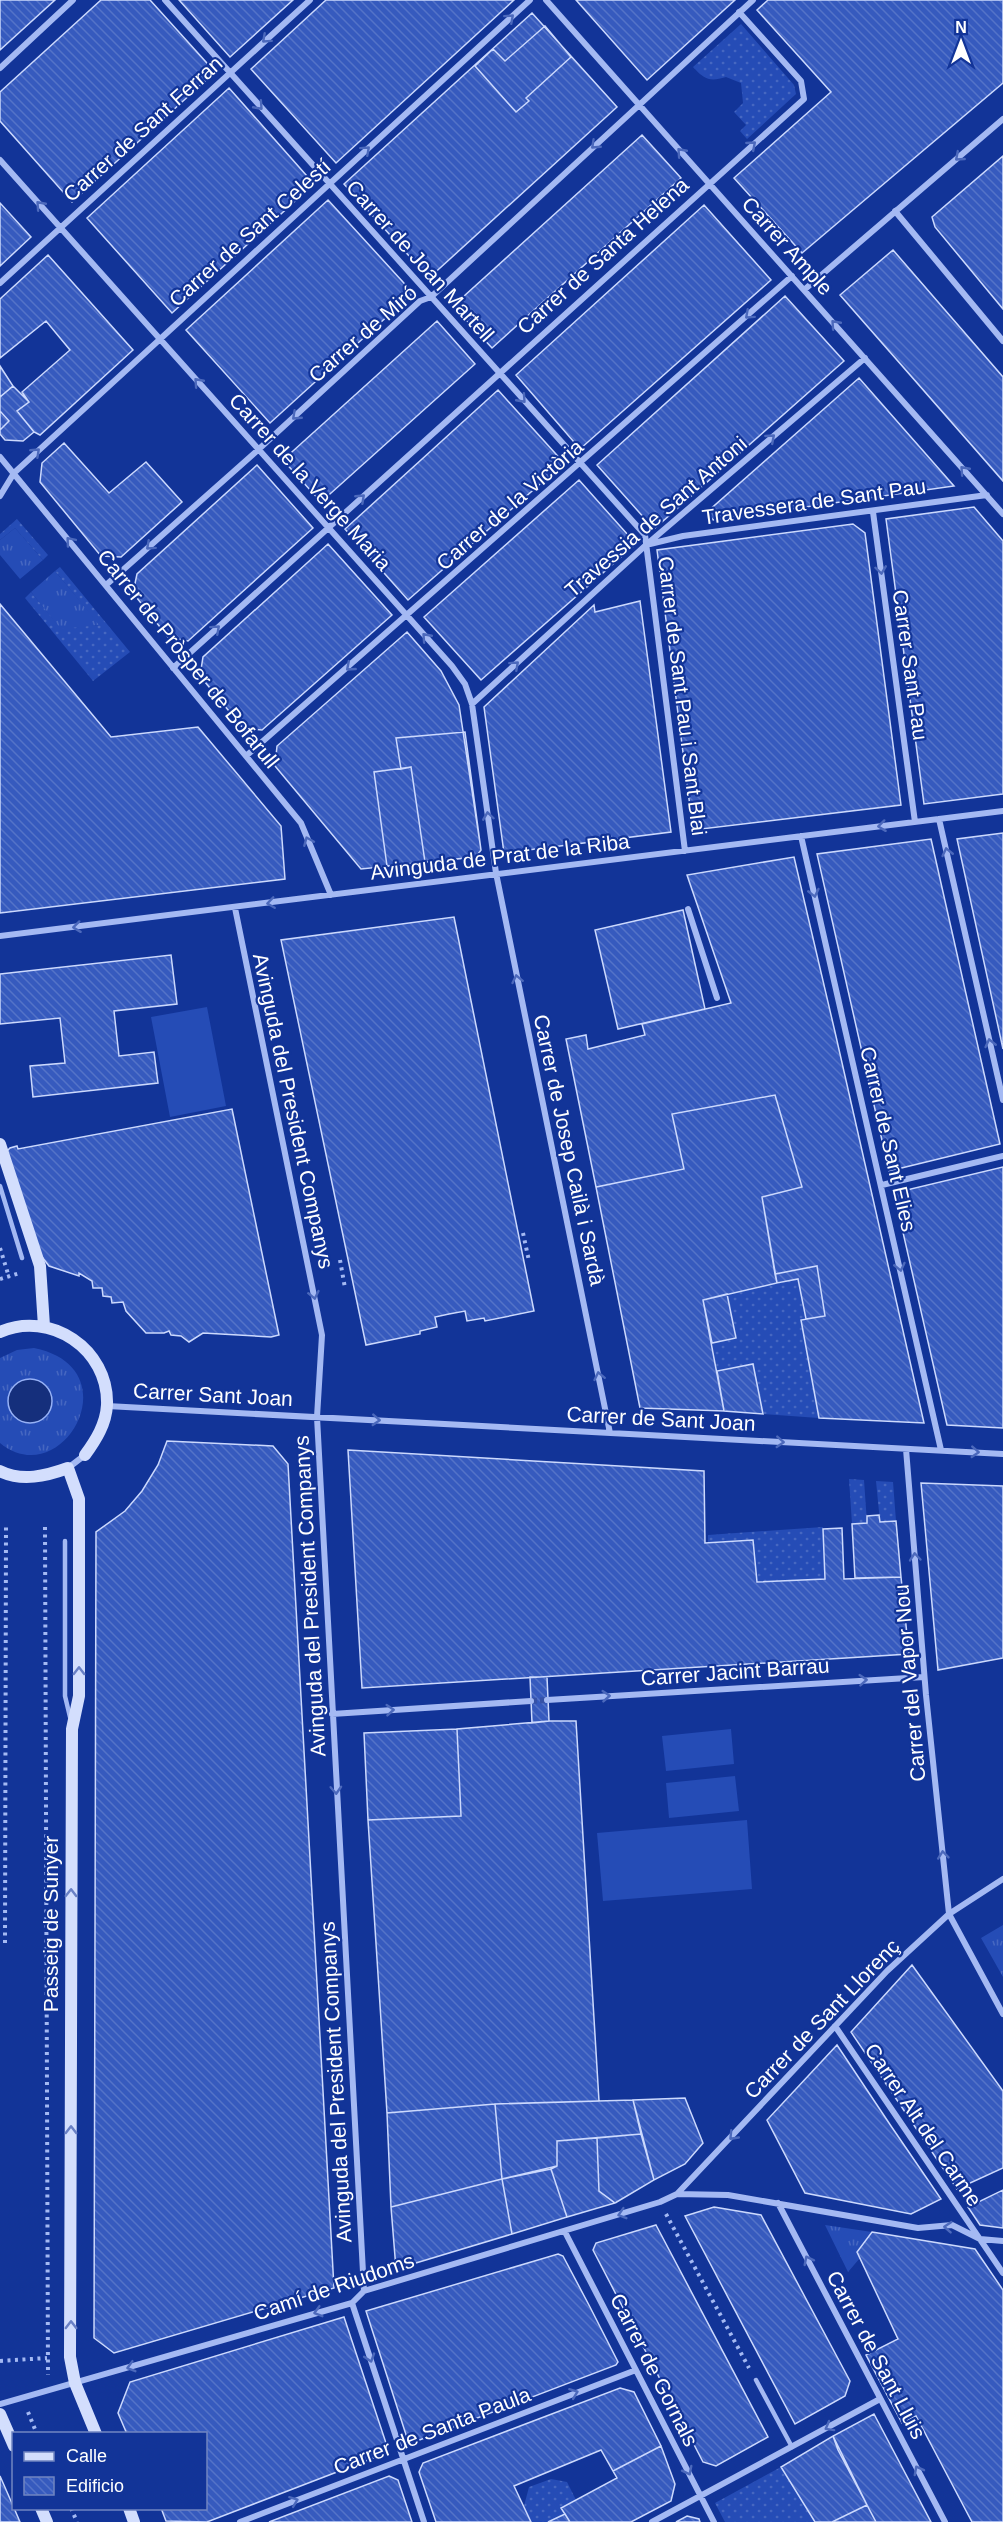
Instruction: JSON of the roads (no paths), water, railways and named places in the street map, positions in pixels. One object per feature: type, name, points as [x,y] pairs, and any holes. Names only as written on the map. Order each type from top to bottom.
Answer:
[{"type":"street","points":[[0,68],[73,0]]},
{"type":"street","name":"Carrer de Joan Martell","points":[[165,0],[645,535],[646,545]]},
{"type":"street","name":"Carrer de Sant Ferran","points":[[0,283],[310,0]]},
{"type":"street","name":"Carrer de Sant Celestí","points":[[0,496],[14,473],[530,0]]},
{"type":"street","name":"Carrer Ample","points":[[546,0],[1003,514]]},
{"type":"street","name":"Carrer de Miró","points":[[106,585],[259,450],[420,301],[431,297],[753,0]]},
{"type":"street","name":"Carrer de Santa Helena","points":[[173,668],[708,183],[804,99],[801,81],[739,12]]},
{"type":"street","points":[[804,290],[1003,119]]},
{"type":"street","name":"Carrer de la Verge Maria","points":[[0,160],[452,666],[465,684],[472,704],[496,873]]},
{"type":"street","points":[[895,211],[1003,341]]},
{"type":"street","name":"Carrer de la Victòria","points":[[246,756],[581,465],[792,276]]},
{"type":"street","name":"Travessia de Sant Antoni","points":[[472,704],[646,545],[865,358]]},
{"type":"street","name":"Carrer de Pròsper de Bofarull","points":[[0,457],[301,823],[331,895]]},
{"type":"street","name":"Travessera de Sant Pau","points":[[646,545],[683,536],[987,495]]},
{"type":"street","name":"Carrer Sant Pau","points":[[873,512],[915,822]]},
{"type":"street","name":"Carrer de Sant Pau i Sant Blai","points":[[646,545],[686,851]]},
{"type":"street","name":"Avinguda de Prat de la Riba","points":[[0,936],[1003,811]]},
{"type":"street","points":[[939,819],[1003,1100]]},
{"type":"street","name":"Carrer de Sant Elies","points":[[801,836],[941,1450]]},
{"type":"street","name":"Carrer de Josep Cailà i Sardà","points":[[496,873],[610,1433]]},
{"type":"street","name":"Avinguda del President Companys","points":[[235,908],[322,1335],[317,1417],[364,2291]]},
{"type":"street","points":[[688,909],[717,998]]},
{"type":"street","points":[[0,1144],[40,1266],[44,1326]]},
{"type":"street","points":[[882,1185],[1003,1156]]},
{"type":"street","points":[[0,1332],[26,1326],[44,1326],[64,1333],[90,1354],[105,1384],[107,1406],[96,1441],[85,1455],[68,1468],[47,1476],[25,1478],[0,1471]]},
{"type":"street","name":"Carrer Sant Joan","points":[[107,1406],[317,1417]]},
{"type":"street","name":"Carrer de Sant Joan","points":[[317,1417],[1003,1454]]},
{"type":"street","name":"Carrer del Vapor Nou","points":[[906,1449],[924,1677],[950,1914]]},
{"type":"street","name":"Passeig de Sunyer","points":[[68,1468],[80,1499],[79,1696],[72,1729],[70,2357],[75,2383],[96,2432]]},
{"type":"street","name":"Carrer Jacint Barrau","points":[[548,1700],[924,1677]]},
{"type":"street","points":[[332,1714],[531,1701]]},
{"type":"street","name":"Carrer de Sant Llorenç","points":[[677,2194],[886,1971],[950,1914],[1003,1879]]},
{"type":"street","points":[[950,1914],[1003,2014]]},
{"type":"street","name":"Carrer Alt del Carme","points":[[835,2026],[1003,2273]]},
{"type":"street","points":[[677,2194],[728,2195],[918,2228],[952,2225],[980,2239],[1003,2241]]},
{"type":"street","name":"Camí de Riudoms","points":[[0,2404],[352,2303],[364,2291],[565,2232],[660,2202],[677,2194]]},
{"type":"street","name":"Carrer de Sant Lluis","points":[[778,2203],[945,2522]]},
{"type":"street","name":"Carrer de Gornals","points":[[565,2232],[714,2522]]},
{"type":"street","points":[[352,2303],[424,2522]]},
{"type":"street","name":"Carrer de Santa Paula","points":[[240,2522],[636,2370]]},
{"type":"street","points":[[652,2522],[880,2398]]},
{"type":"street","points":[[0,2414],[12,2441]]},
{"type":"lane","points":[[0,1186],[22,1258]]},
{"type":"lane","points":[[65,1541],[65,1696],[72,1729]]},
{"type":"lane","points":[[756,2380],[792,2447]]},
{"type":"tunnel","points":[[531,1701],[547,1700]]}]
